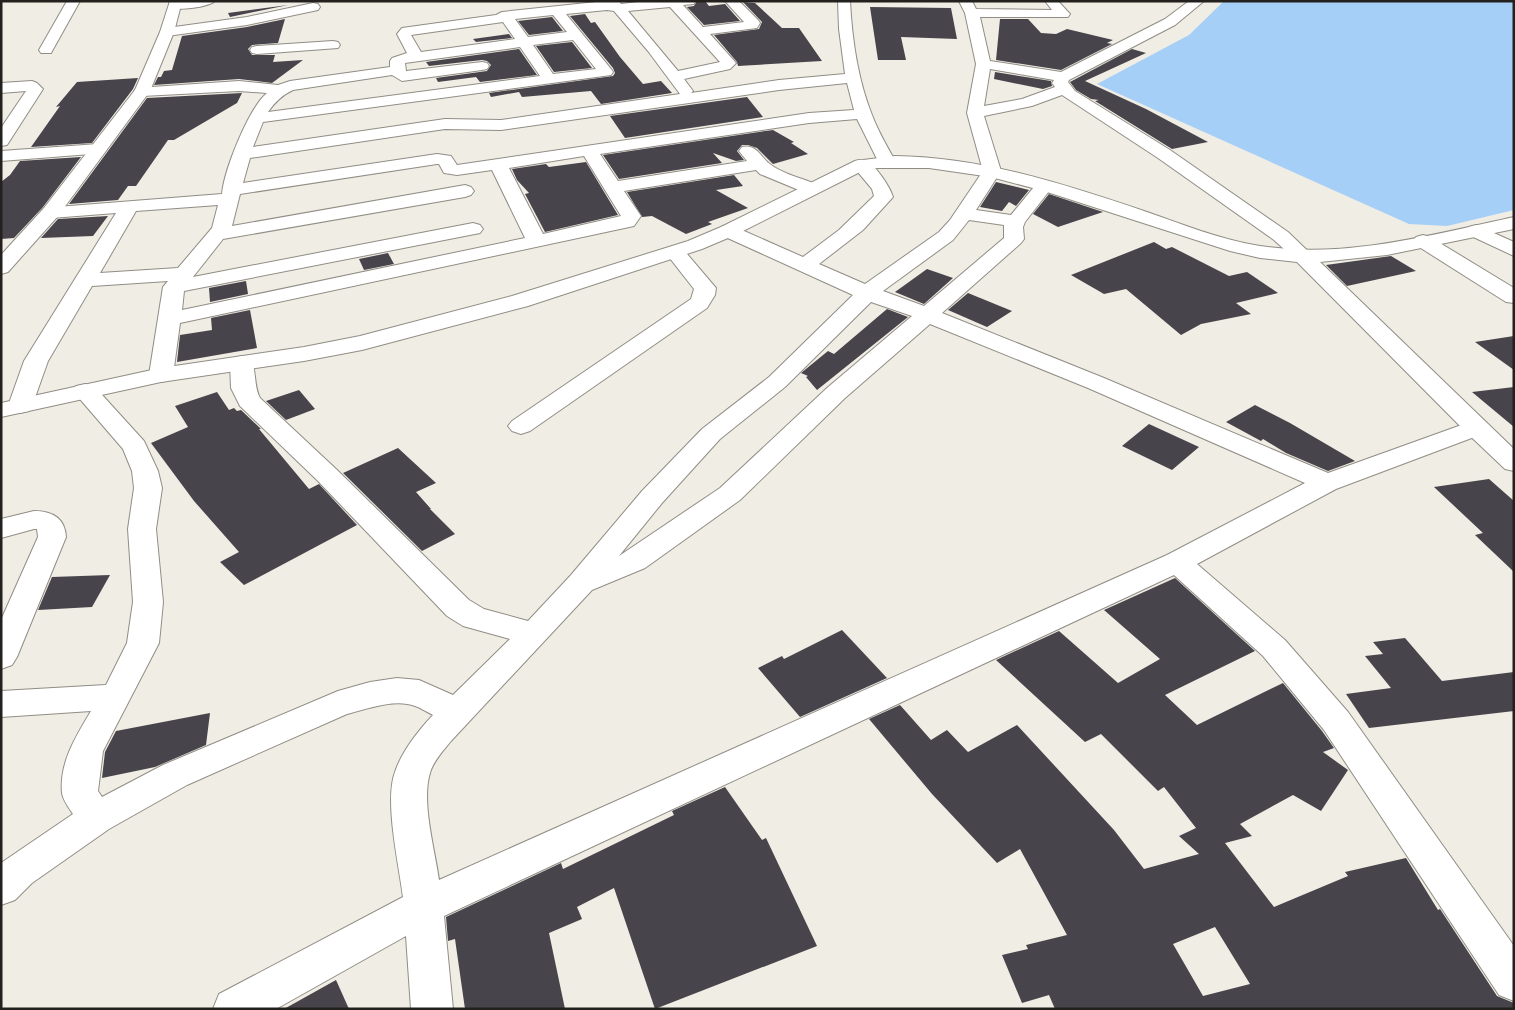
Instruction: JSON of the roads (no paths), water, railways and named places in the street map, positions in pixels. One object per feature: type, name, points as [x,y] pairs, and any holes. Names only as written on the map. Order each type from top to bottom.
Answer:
[{"type":"street","points":[[46,50],[74,1]]},
{"type":"street","points":[[1,268],[51,212],[142,91],[167,32],[176,3],[209,1]]},
{"type":"street","points":[[502,16],[615,5],[689,1]]},
{"type":"street","points":[[700,31],[752,25],[753,23],[731,1]]},
{"type":"street","points":[[844,1],[848,49],[854,78],[864,114],[886,161]]},
{"type":"street","points":[[432,1009],[424,906],[409,791],[412,772],[423,751],[456,712],[534,634],[582,582],[652,497],[712,434],[777,382],[867,293],[946,236],[964,214],[992,171],[975,113],[982,64],[969,7],[1063,14],[1052,1]]},
{"type":"street","points":[[975,113],[1026,103],[1170,22],[1198,1]]},
{"type":"street","points":[[672,2],[728,61],[728,65],[674,76]]},
{"type":"street","points":[[615,5],[653,48],[690,98]]},
{"type":"street","points":[[167,32],[264,18],[313,7]]},
{"type":"street","points":[[256,118],[606,72],[556,10]]},
{"type":"street","points":[[239,86],[253,59],[264,18]]},
{"type":"street","points":[[416,56],[405,32],[505,18],[509,20],[549,79]]},
{"type":"street","points":[[458,24],[474,48],[492,86]]},
{"type":"street","points":[[482,66],[405,76],[400,75],[397,61],[416,56],[576,35]]},
{"type":"street","points":[[253,59],[333,45]]},
{"type":"street","points":[[982,64],[1063,83],[1281,236],[1514,463]]},
{"type":"street","points":[[142,91],[239,86],[270,89],[398,70]]},
{"type":"street","points":[[242,154],[453,123],[468,122],[483,125],[501,125],[779,85],[854,78]]},
{"type":"street","points":[[1,88],[32,86],[35,89],[1,141]]},
{"type":"street","points":[[161,375],[169,319],[179,280],[218,234],[242,154],[256,118],[267,100],[270,89]]},
{"type":"street","points":[[51,212],[230,195],[437,159],[445,159],[453,170],[809,118],[864,114]]},
{"type":"street","points":[[728,130],[759,164],[773,174],[812,189]]},
{"type":"street","points":[[1,156],[98,149]]},
{"type":"street","points":[[169,319],[627,222],[631,216],[588,150]]},
{"type":"street","points":[[11,408],[161,375],[304,354],[420,329],[520,301],[675,252],[728,231],[861,165],[886,161],[937,164],[992,171],[1229,245],[1258,252],[1304,257],[1327,256],[1423,241],[1514,223]]},
{"type":"street","points":[[498,164],[537,242]]},
{"type":"street","points":[[612,187],[759,164]]},
{"type":"street","points":[[804,265],[840,241],[863,221],[884,197],[881,188],[861,165]]},
{"type":"street","points":[[582,582],[635,561],[730,494],[836,393],[1009,244],[1014,239],[1012,227],[1044,186]]},
{"type":"street","points":[[218,234],[465,191]]},
{"type":"street","points":[[11,408],[36,361],[130,206]]},
{"type":"street","points":[[964,214],[1016,221]]},
{"type":"street","points":[[84,280],[179,280],[473,229]]},
{"type":"street","points":[[728,231],[867,293],[928,315],[1096,383],[1327,483]]},
{"type":"street","points":[[1476,231],[1514,250]]},
{"type":"street","points":[[1423,241],[1514,298]]},
{"type":"street","points":[[521,426],[699,303],[704,295],[705,288],[675,252]]},
{"type":"street","points":[[242,363],[243,388],[249,401],[327,475],[458,608],[474,618],[534,634]]},
{"type":"street","points":[[85,391],[135,446],[145,471],[148,488],[142,529],[148,602],[143,643],[116,697],[86,750],[80,794],[96,818]]},
{"type":"street","points":[[234,1009],[424,906],[1177,562],[1327,483],[1476,428]]},
{"type":"street","points":[[1,529],[31,519],[44,520],[50,523],[53,528],[52,537],[1,657]]},
{"type":"street","points":[[1177,562],[1274,648],[1336,721],[1514,981]]},
{"type":"street","points":[[1,888],[19,871],[96,818],[175,775],[338,704],[370,695],[397,691],[419,693],[456,712]]},
{"type":"street","points":[[1,704],[116,697]]},
{"type":"water","points":[[1224,1],[1514,1],[1514,210],[1447,226],[1409,224],[1097,84],[1189,35]]}]
